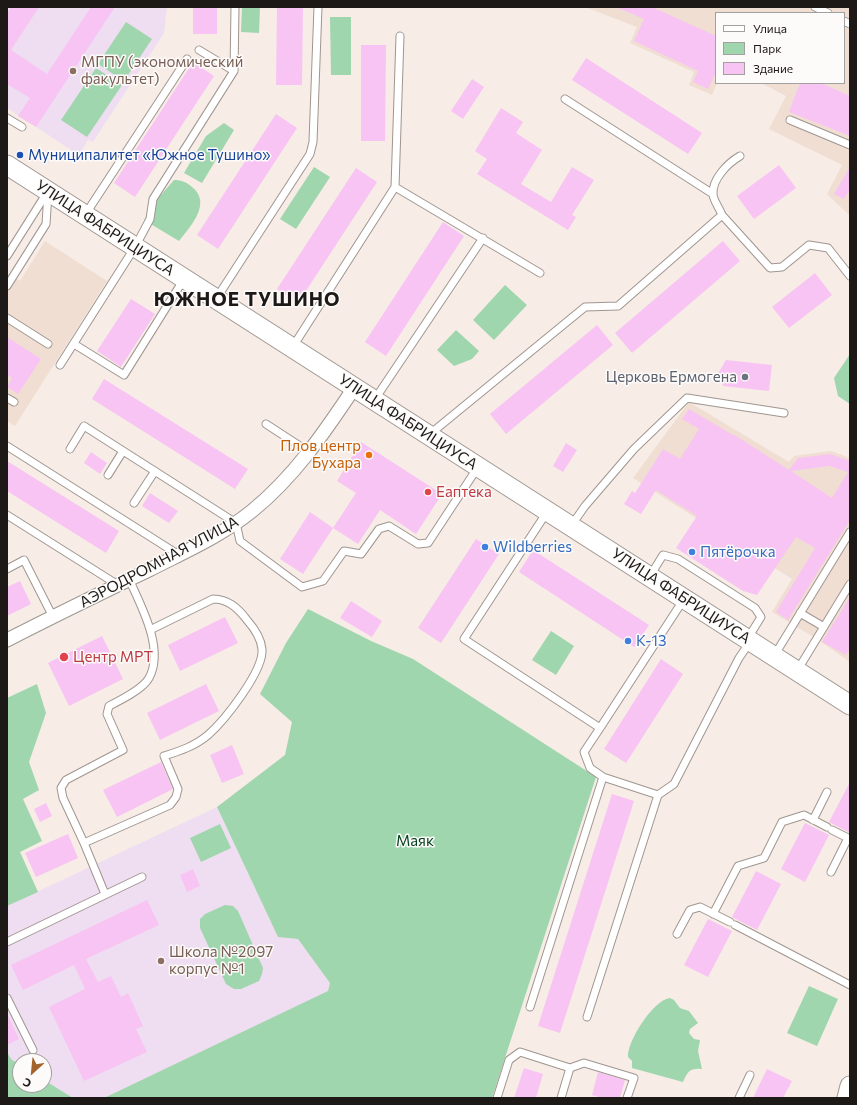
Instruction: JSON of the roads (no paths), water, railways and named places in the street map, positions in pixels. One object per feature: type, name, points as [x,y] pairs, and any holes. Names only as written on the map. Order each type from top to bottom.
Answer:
[{"type":"main road","name":"УЛИЦА ФАБРИЦИУСА","points":[[7,165],[850,705]]},
{"type":"main road","points":[[846,1098],[850,1086]]},
{"type":"street","name":"АЭРОДРОМНАЯ УЛИЦА","points":[[7,640],[179,555],[236,523],[252,511],[288,478],[309,452],[354,388]]},
{"type":"lane","points":[[60,365],[135,247],[150,219],[153,199],[234,72],[235,7]]},
{"type":"lane","points":[[216,299],[310,154],[313,142],[318,7]]},
{"type":"lane","points":[[816,7],[826,12]]},
{"type":"lane","points":[[292,348],[395,188],[400,36]]},
{"type":"lane","points":[[199,50],[234,72]]},
{"type":"lane","points":[[84,215],[187,59]]},
{"type":"lane","points":[[565,99],[713,194],[722,215],[770,268],[782,267],[809,245],[828,248],[850,276]]},
{"type":"lane","points":[[7,118],[22,127]]},
{"type":"lane","points":[[790,120],[850,145]]},
{"type":"lane","points":[[713,194],[717,176],[740,156]]},
{"type":"lane","points":[[395,188],[483,238],[540,273]]},
{"type":"lane","points":[[7,256],[48,191]]},
{"type":"lane","points":[[7,286],[46,224],[48,191]]},
{"type":"lane","points":[[428,435],[585,307],[618,306],[722,215]]},
{"type":"lane","points":[[374,400],[483,238]]},
{"type":"lane","points":[[74,344],[124,375],[184,279]]},
{"type":"lane","points":[[7,318],[48,344]]},
{"type":"lane","points":[[7,398],[14,402]]},
{"type":"lane","points":[[571,526],[585,506],[634,448],[687,398],[784,413]]},
{"type":"lane","points":[[266,424],[309,452]]},
{"type":"lane","points":[[70,449],[84,426],[236,523],[240,541],[302,587],[323,581],[344,551],[361,554],[379,529],[389,526],[418,544],[428,543],[478,467]]},
{"type":"lane","points":[[7,446],[179,555]]},
{"type":"lane","points":[[108,475],[123,451]]},
{"type":"lane","points":[[134,503],[155,471]]},
{"type":"lane","points":[[547,512],[464,639],[600,728]]},
{"type":"lane","points":[[7,515],[124,582],[145,614],[150,630],[155,662],[149,679],[138,689],[109,706],[107,714],[123,750],[66,780],[61,788],[63,798],[84,843],[105,894]]},
{"type":"lane","points":[[773,656],[850,532]]},
{"type":"lane","points":[[587,1017],[658,795],[674,784],[761,617],[755,608],[678,559],[663,555],[650,576]]},
{"type":"lane","points":[[7,569],[24,560],[53,617]]},
{"type":"lane","points":[[797,671],[850,584]]},
{"type":"lane","points":[[658,795],[603,777],[590,768],[584,752],[684,598]]},
{"type":"lane","points":[[84,843],[170,805],[176,797],[178,789],[164,756],[188,748],[207,736],[221,722],[249,683],[260,664],[262,649],[256,631],[240,610],[233,604],[220,599],[212,599],[150,630]]},
{"type":"lane","points":[[800,613],[824,627]]},
{"type":"lane","points":[[530,1007],[603,777]]},
{"type":"lane","points":[[813,820],[827,792]]},
{"type":"lane","points":[[713,914],[738,866],[764,858],[782,822],[804,815],[849,839],[831,872]]},
{"type":"lane","points":[[7,942],[142,876]]},
{"type":"lane","points":[[677,934],[690,910],[700,907],[850,985]]},
{"type":"lane","points":[[7,998],[33,1050]]},
{"type":"lane","points":[[497,1098],[509,1060],[520,1052],[570,1068],[584,1063],[634,1078],[627,1098]]},
{"type":"lane","points":[[561,1098],[570,1068]]},
{"type":"lane","points":[[739,1098],[750,1075]]},
{"type":"place","name":"МГПУ (экономический факультет)","points":[[73,71]]},
{"type":"place","name":"Муниципалитет «Южное Тушино»","points":[[20,155]]},
{"type":"place","name":"Церковь Ермогена","points":[[745,377]]},
{"type":"place","name":"Плов центр Бухара","points":[[369,455]]},
{"type":"place","name":"Еаптека","points":[[428,492]]},
{"type":"place","name":"Wildberries","points":[[485,547]]},
{"type":"place","name":"Пятёрочка","points":[[692,552]]},
{"type":"place","name":"K-13","points":[[628,641]]},
{"type":"place","name":"Центр МРТ","points":[[64,657]]},
{"type":"place","name":"Школа №2097 корпус №1","points":[[161,961]]},
{"type":"district","name":"ЮЖНОЕ ТУШИНО","points":[[247,300]]},
{"type":"park label","name":"Маяк","points":[[415,841]]}]
